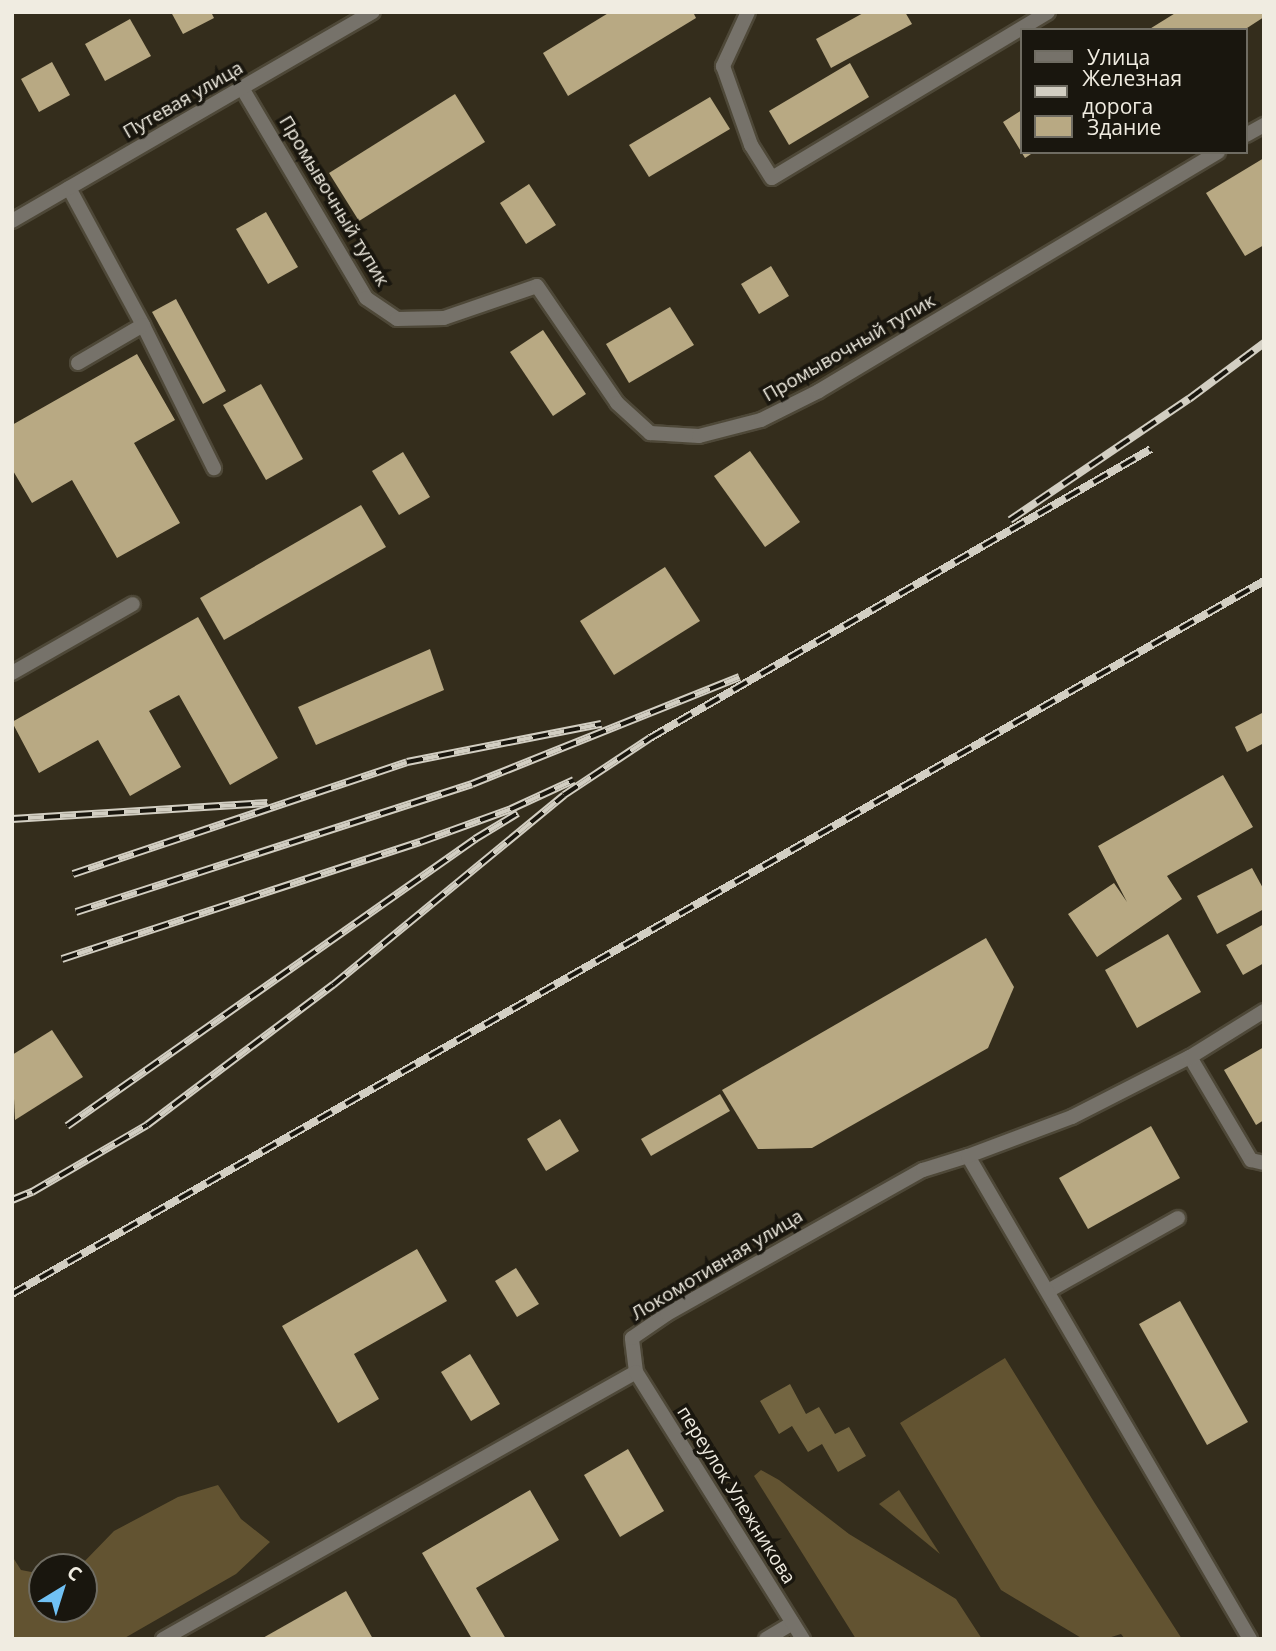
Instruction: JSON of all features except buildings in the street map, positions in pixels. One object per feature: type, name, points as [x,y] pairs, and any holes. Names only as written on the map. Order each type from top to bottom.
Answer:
[{"type":"street","name":"Путевая улица","points":[[12,221],[373,12]]},
{"type":"street","points":[[748,12],[723,66],[751,145],[772,178],[1020,29]]},
{"type":"street","points":[[1021,28],[1048,12]]},
{"type":"street","name":"Промывочный тупик","points":[[243,88],[366,298],[397,319],[444,318],[537,286],[617,403],[650,433],[699,436],[761,420],[819,391],[1215,154]]},
{"type":"street","points":[[1248,134],[1264,125]]},
{"type":"street","points":[[69,188],[143,325],[214,468]]},
{"type":"street","points":[[78,363],[143,325]]},
{"type":"street","points":[[12,674],[134,604]]},
{"type":"street","name":"Локомотивная улица","points":[[636,1372],[632,1338],[667,1314],[923,1170],[1072,1117],[1190,1057],[1264,1011]]},
{"type":"street","points":[[1190,1057],[1251,1160],[1264,1163]]},
{"type":"street","points":[[968,1156],[1250,1639]]},
{"type":"street","points":[[1048,1291],[1178,1218]]},
{"type":"street","points":[[163,1639],[636,1372]]},
{"type":"street","name":"переулок Улежникова","points":[[636,1372],[803,1639]]},
{"type":"street","points":[[766,1639],[793,1623]]},
{"type":"shaded area","points":[[1005,1358],[1182,1639],[1125,1639],[1121,1634],[1105,1639],[1083,1639],[1001,1590],[900,1423]]},
{"type":"shaded area","points":[[790,1384],[806,1414],[819,1407],[835,1434],[849,1427],[866,1456],[838,1472],[822,1444],[808,1452],[792,1426],[779,1434],[760,1401]]},
{"type":"shaded area","points":[[761,1470],[779,1480],[849,1534],[956,1599],[982,1639],[856,1639],[754,1476]]},
{"type":"shaded area","points":[[218,1485],[241,1519],[270,1542],[236,1574],[123,1639],[12,1639],[12,1556],[21,1570],[28,1571],[28,1623],[98,1623],[98,1553],[93,1553],[114,1531],[178,1497]]},
{"type":"shaded area","points":[[899,1490],[940,1554],[879,1504]]},
{"type":"railway","points":[[1010,520],[1189,399],[1264,343]]},
{"type":"railway","points":[[12,1200],[32,1192],[147,1125],[333,985],[564,795],[650,738],[1151,449]]},
{"type":"railway","points":[[12,1294],[1264,581]]},
{"type":"railway","points":[[76,912],[472,784],[739,677]]},
{"type":"railway","points":[[73,874],[407,762],[601,724]]},
{"type":"railway","points":[[62,959],[420,842],[511,809],[574,780]]},
{"type":"railway","points":[[12,819],[267,803]]},
{"type":"railway","points":[[67,1126],[475,839],[518,813]]}]
